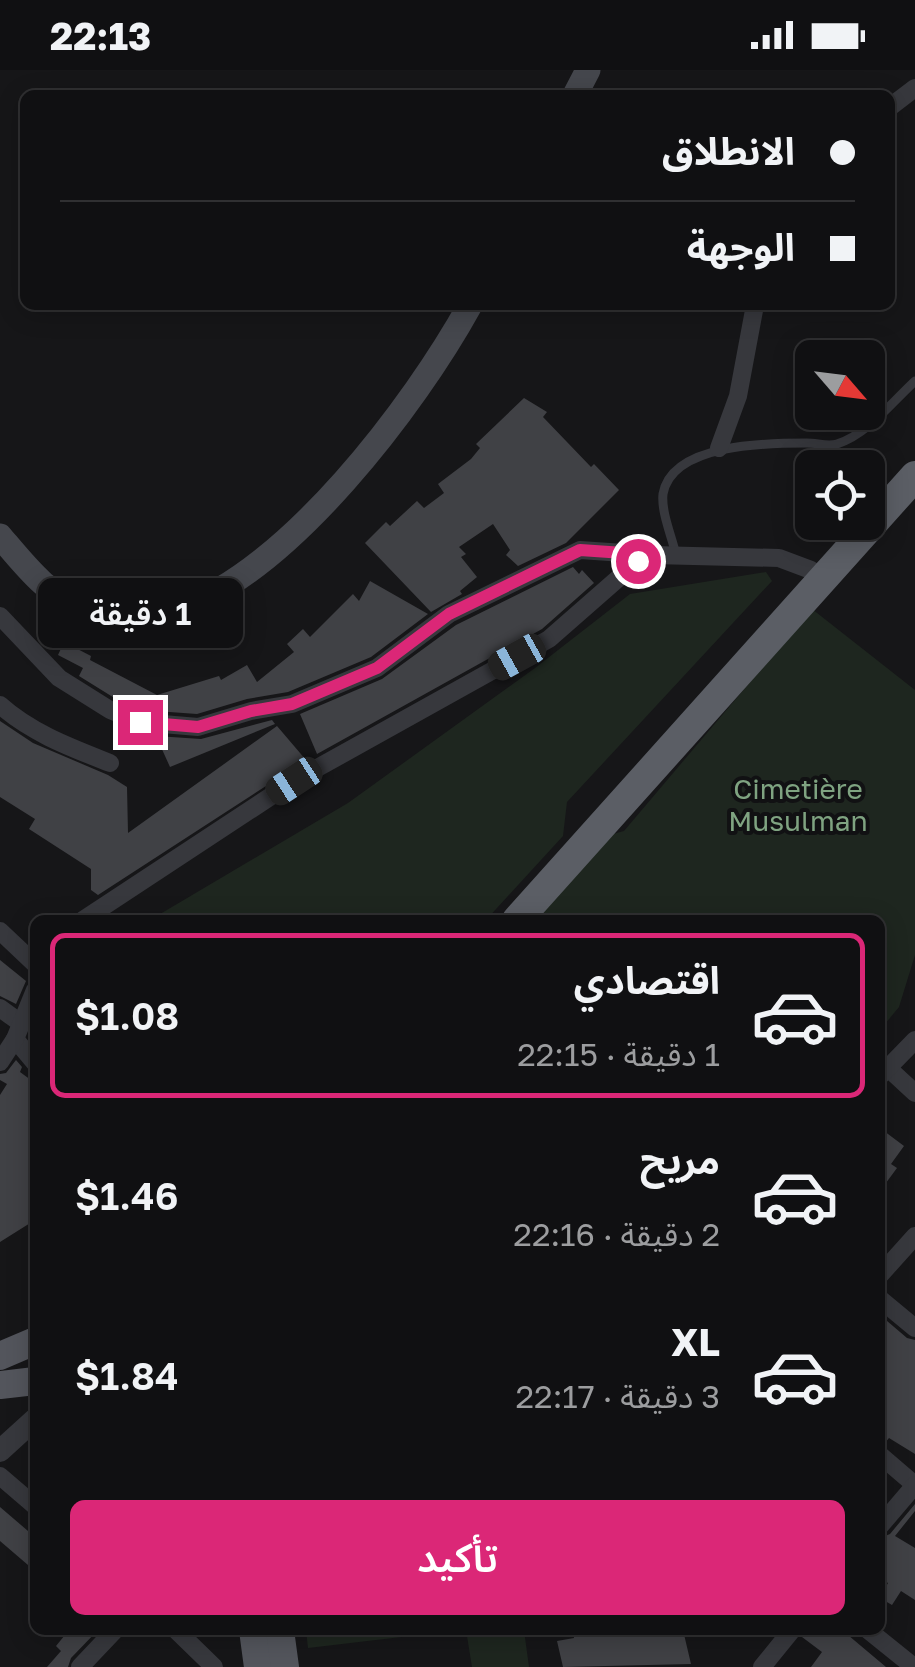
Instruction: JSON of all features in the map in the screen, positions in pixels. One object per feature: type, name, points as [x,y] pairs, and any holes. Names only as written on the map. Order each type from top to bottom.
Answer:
[{"type":"highway","points":[[885,487],[915,453]]},
{"type":"highway","points":[[522,915],[915,476]]},
{"type":"highway","points":[[500,915],[837,540]]},
{"type":"main road","points":[[0,536],[50,590],[84,608],[142,615],[176,609],[222,589],[288,538],[334,492],[410,401],[467,310]]},
{"type":"main road","points":[[0,1356],[30,1343]]},
{"type":"main road","points":[[0,1386],[30,1381]]},
{"type":"main road","points":[[254,1635],[258,1667]]},
{"type":"main road","points":[[281,1635],[284,1667]]},
{"type":"street","points":[[895,103],[915,88]]},
{"type":"street","points":[[719,448],[738,396],[754,310]]},
{"type":"street","points":[[0,616],[59,678],[110,710],[140,722],[198,727],[292,704],[377,668],[449,614],[580,550],[779,558],[811,570]]},
{"type":"street","points":[[91,915],[294,781],[548,640],[638,561],[653,555]]},
{"type":"street","points":[[0,706],[64,745],[110,764]]},
{"type":"street","points":[[0,931],[30,959]]},
{"type":"street","points":[[0,1062],[30,1002]]},
{"type":"street","points":[[0,1008],[30,1053]]},
{"type":"street","points":[[885,1071],[915,1040]]},
{"type":"street","points":[[885,1073],[915,1093]]},
{"type":"street","points":[[885,1269],[915,1236]]},
{"type":"street","points":[[885,1302],[915,1328]]},
{"type":"street","points":[[0,1451],[30,1424]]},
{"type":"street","points":[[885,1458],[915,1485],[885,1520]]},
{"type":"street","points":[[0,1476],[30,1502]]},
{"type":"street","points":[[80,1667],[110,1635]]},
{"type":"street","points":[[180,1635],[204,1663]]},
{"type":"street","points":[[762,1667],[788,1635]]},
{"type":"street","points":[[874,1635],[914,1667]]},
{"type":"lane","points":[[676,555],[662,498],[668,480],[682,467],[719,448],[810,442],[833,446],[857,435],[915,380]]},
{"type":"green space","points":[[766,572],[772,581],[567,802],[563,836],[491,915],[158,915],[348,803],[630,594]]},
{"type":"green space","name":"Cimetière Musulman","points":[[812,609],[915,690],[915,955],[899,1007],[885,1024],[885,915],[525,915],[591,840],[624,831]]},
{"type":"green space","points":[[307,1635],[418,1635],[308,1648]]},
{"type":"green space","points":[[467,1635],[525,1635],[529,1667],[472,1667]]},
{"type":"building","points":[[524,398],[547,412],[543,417],[619,490],[566,543],[518,566],[506,555],[510,550],[493,524],[459,547],[466,554],[461,557],[477,577],[460,591],[462,594],[431,612],[365,543],[386,522],[390,526],[417,501],[424,508],[444,493],[438,484],[471,459],[480,448],[476,444]]},
{"type":"building","points":[[573,567],[579,574],[582,570],[594,583],[542,629],[317,754],[300,714],[382,679],[456,625]]},
{"type":"building","points":[[370,581],[428,614],[371,657],[288,692],[197,714],[142,710],[116,699],[79,676],[83,668],[58,655],[64,642],[157,695],[219,676],[221,680],[247,665],[257,682],[294,652],[287,644],[303,629],[310,637],[353,594],[359,601]]},
{"type":"building","points":[[272,720],[275,724],[170,767],[156,736],[201,739]]},
{"type":"building","points":[[0,721],[33,743],[127,787],[128,833],[277,726],[306,760],[98,895],[91,890],[91,869],[29,829],[35,819],[0,797]]},
{"type":"building","points":[[0,960],[26,981],[16,1004],[0,996]]},
{"type":"building","points":[[16,1060],[22,1067],[20,1072],[30,1079],[30,1223],[0,1242],[0,1095],[7,1084],[0,1080],[0,1074],[6,1073]]},
{"type":"building","points":[[885,1132],[904,1146],[891,1164],[897,1168],[885,1184]]},
{"type":"building","points":[[885,1319],[915,1340],[915,1454],[889,1438],[885,1443]]},
{"type":"building","points":[[915,1504],[915,1511],[895,1536],[915,1548],[915,1600],[901,1591],[892,1605],[885,1601],[885,1536]]},
{"type":"building","points":[[0,1507],[30,1533],[30,1567],[0,1541]]},
{"type":"building","points":[[65,1635],[93,1635],[71,1658],[68,1667],[47,1667],[61,1651],[56,1646]]},
{"type":"building","points":[[574,1635],[684,1635],[691,1664],[563,1667],[557,1641]]},
{"type":"building","points":[[848,1635],[886,1667],[811,1667],[822,1652],[802,1637]]},
{"type":"route","points":[[140,722],[198,727],[292,704],[377,668],[449,614],[580,550],[653,555],[638,561]]}]
